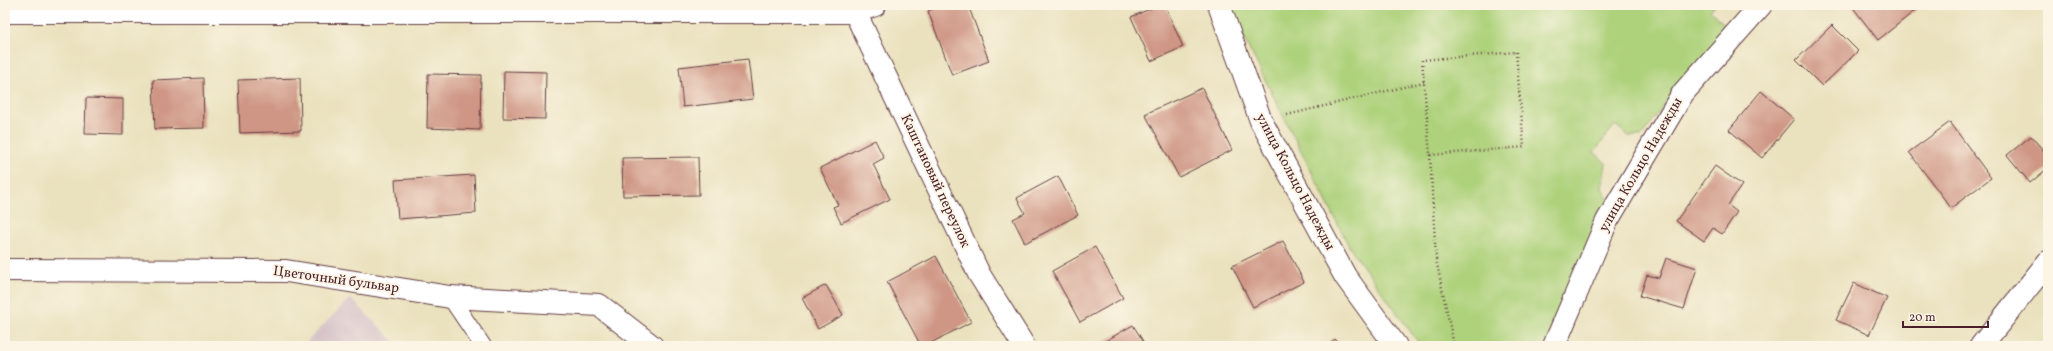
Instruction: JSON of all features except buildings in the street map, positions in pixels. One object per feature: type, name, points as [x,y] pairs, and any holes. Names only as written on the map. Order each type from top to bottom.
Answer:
[{"type":"street","name":"улица Кольцо Надежды","points":[[1219,5],[1261,121],[1345,276],[1396,346]]},
{"type":"street","name":"улица Кольцо Надежды","points":[[1554,346],[1607,221],[1683,93],[1761,5]]},
{"type":"street","points":[[5,12],[693,8],[865,9]]},
{"type":"street","name":"Каштановый переулок","points":[[865,9],[979,274],[1024,346]]},
{"type":"street","points":[[1982,346],[2048,262]]},
{"type":"street","name":"Цветочный бульвар","points":[[5,270],[286,271],[450,297],[599,305],[652,346]]},
{"type":"lane","points":[[450,297],[483,346]]},
{"type":"path","points":[[1430,155],[1524,147],[1516,52],[1422,60],[1430,155],[1436,259],[1454,346]]},
{"type":"path","points":[[1261,121],[1424,82]]},
{"type":"shaded area","points":[[350,298],[399,346],[303,346]]},
{"type":"green space","points":[[1231,5],[1715,5],[1710,11],[1730,29],[1682,80],[1642,136],[1629,136],[1615,125],[1594,152],[1606,163],[1602,188],[1611,204],[1545,346],[1421,346],[1350,248],[1243,36]]}]
